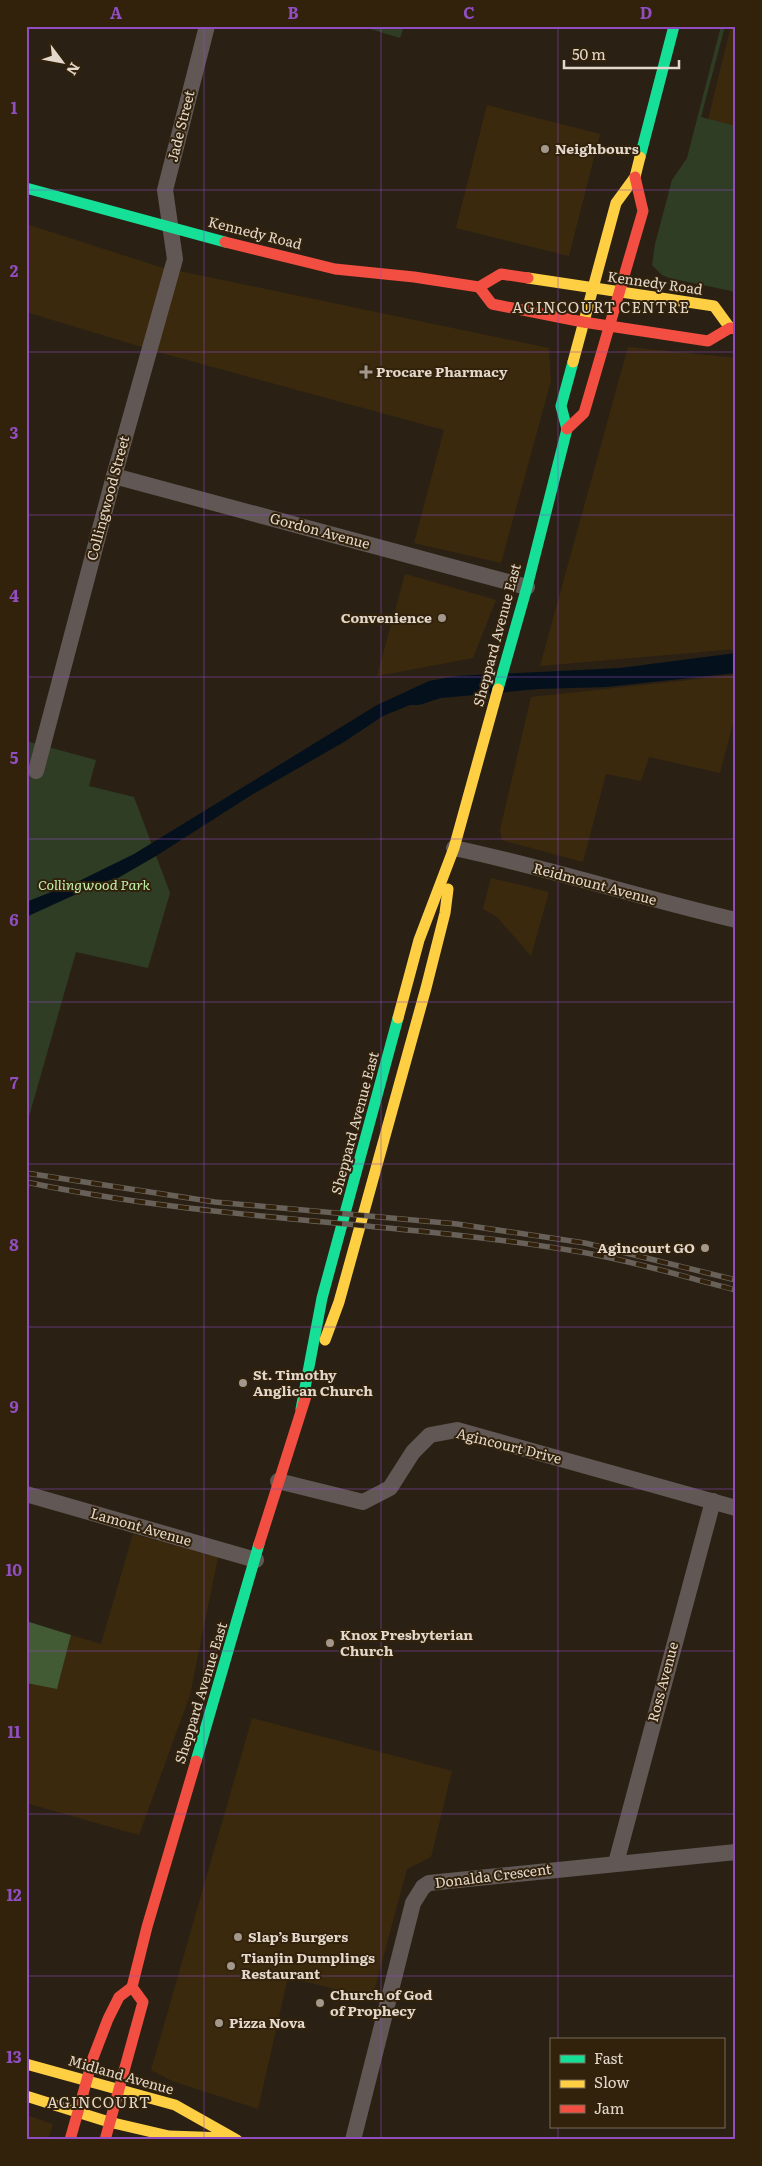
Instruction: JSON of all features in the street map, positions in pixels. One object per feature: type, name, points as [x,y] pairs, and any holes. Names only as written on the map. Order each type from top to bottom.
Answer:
[{"type":"main road","name":"Sheppard Avenue East","points":[[301,1410],[322,1298],[419,940],[454,848],[527,587],[567,429],[561,406],[583,322],[616,203],[635,178],[674,26]]},
{"type":"main road","points":[[567,429],[584,413],[644,210],[635,178]]},
{"type":"main road","name":"Kennedy Road","points":[[26,188],[255,250],[335,269],[414,277],[480,287],[501,274],[714,306],[733,328],[708,341],[583,322],[492,304],[480,287]]},
{"type":"main road","name":"Sheppard Avenue East","points":[[132,1987],[142,1945],[278,1481],[338,1302],[426,988],[445,913],[454,848]]},
{"type":"main road","points":[[70,2140],[93,2058],[108,2019],[119,1997],[132,1987],[143,2002],[105,2140]]},
{"type":"main road","name":"Midland Avenue","points":[[26,2064],[175,2105],[234,2139]]},
{"type":"main road","name":"Midland Avenue","points":[[26,2096],[109,2122],[169,2136],[234,2139]]},
{"type":"street","name":"Jade Street","points":[[170,226],[165,190],[207,26]]},
{"type":"street","name":"Collingwood Street","points":[[36,771],[114,476],[176,259],[170,226]]},
{"type":"street","name":"Gordon Avenue","points":[[114,476],[527,587]]},
{"type":"street","name":"Reidmount Avenue","points":[[454,848],[502,858],[673,905],[736,920]]},
{"type":"street","name":"Agincourt Drive","points":[[278,1481],[363,1502],[390,1488],[413,1452],[430,1435],[457,1430],[736,1508]]},
{"type":"street","name":"Lamont Avenue","points":[[26,1494],[256,1560]]},
{"type":"street","name":"Ross Avenue","points":[[616,1863],[713,1501]]},
{"type":"street","name":"Donalda Crescent","points":[[353,2140],[413,1903],[423,1888],[429,1883],[736,1852]]},
{"type":"shaded area","points":[[731,26],[736,26],[736,283],[672,266]]},
{"type":"shaded area","points":[[487,105],[600,134],[569,256],[456,228]]},
{"type":"shaded area","points":[[26,224],[160,267],[549,348],[551,381],[501,563],[414,543],[444,430],[165,354],[26,312]]},
{"type":"shaded area","points":[[628,347],[736,358],[736,649],[540,666]]},
{"type":"shaded area","points":[[405,574],[496,600],[473,658],[377,676]]},
{"type":"shaded area","points":[[736,675],[736,712],[720,773],[649,757],[641,781],[606,774],[583,862],[502,840],[500,830],[531,697]]},
{"type":"shaded area","points":[[491,878],[549,892],[531,956],[497,917],[483,909]]},
{"type":"shaded area","points":[[133,1534],[218,1557],[190,1695],[139,1835],[26,1803],[26,1683],[57,1689],[71,1635],[101,1644]]},
{"type":"shaded area","points":[[252,1718],[452,1771],[431,1857],[407,1869],[372,1999],[288,1977],[258,2109],[172,2081],[151,2070]]},
{"type":"shaded area","points":[[26,2115],[53,2124],[48,2140],[26,2140]]},
{"type":"green space","points":[[360,26],[404,26],[400,38]]},
{"type":"green space","points":[[721,26],[725,26],[701,117],[736,126],[736,292],[669,278],[662,275],[652,265],[655,244],[672,180],[687,158]]},
{"type":"green space","name":"Collingwood Park","points":[[26,741],[96,760],[89,786],[134,797],[170,893],[148,968],[76,952],[26,1127]]},
{"type":"green space","points":[[26,1621],[71,1635],[57,1689],[26,1683]]},
{"type":"water","points":[[736,653],[736,673],[606,687],[539,689],[441,698],[419,705],[410,705],[383,716],[344,742],[253,794],[118,878],[103,882],[26,917],[26,902],[79,881],[134,854],[377,705],[429,681],[456,676],[620,668]]},
{"type":"railway","points":[[26,1173],[215,1202],[457,1224],[585,1243],[736,1280]]},
{"type":"railway","points":[[26,1182],[164,1205],[442,1233],[581,1252],[736,1290]]},
{"type":"traffic: fast","points":[[640,157],[674,26]]},
{"type":"traffic: fast","points":[[26,188],[225,242]]},
{"type":"traffic: fast","points":[[498,689],[527,587],[567,429],[561,406],[573,362]]},
{"type":"traffic: fast","points":[[301,1409],[322,1298],[398,1018]]},
{"type":"traffic: fast","points":[[196,1761],[259,1544]]},
{"type":"traffic: slow","points":[[573,362],[616,203],[635,177],[640,157]]},
{"type":"traffic: slow","points":[[528,278],[714,306],[730,328]]},
{"type":"traffic: slow","points":[[398,1018],[419,940],[454,848],[498,689]]},
{"type":"traffic: slow","points":[[325,1340],[339,1302],[426,988],[445,913],[448,889]]},
{"type":"traffic: slow","points":[[26,2064],[175,2105],[237,2140]]},
{"type":"traffic: slow","points":[[26,2096],[109,2122],[169,2136],[227,2138]]},
{"type":"traffic: jam","points":[[567,429],[584,413],[643,211],[635,177]]},
{"type":"traffic: jam","points":[[225,242],[335,269],[414,277],[479,287],[501,274],[528,278]]},
{"type":"traffic: jam","points":[[479,287],[492,304],[583,322],[708,341],[730,328],[736,329]]},
{"type":"traffic: jam","points":[[259,1544],[306,1396]]},
{"type":"traffic: jam","points":[[70,2140],[93,2058],[108,2019],[119,1997],[132,1987],[147,1927],[196,1761]]},
{"type":"traffic: jam","points":[[105,2140],[143,2002],[132,1987]]},
{"type":"place","name":"Neighbours","points":[[545,149]]},
{"type":"place","name":"Procare Pharmacy","points":[[366,372]]},
{"type":"place","name":"Convenience","points":[[442,618]]},
{"type":"place","name":"Agincourt GO","points":[[705,1248]]},
{"type":"place","name":"St. Timothy Anglican Church","points":[[243,1383]]},
{"type":"place","name":"Knox Presbyterian Church","points":[[330,1643]]},
{"type":"place","name":"Slap’s Burgers","points":[[238,1937]]},
{"type":"place","name":"Tianjin Dumplings Restaurant","points":[[231,1966]]},
{"type":"place","name":"Church of God of Prophecy","points":[[320,2003]]},
{"type":"place","name":"Pizza Nova","points":[[219,2023]]},
{"type":"district","name":"AGINCOURT CENTRE","points":[[601,308]]},
{"type":"district","name":"AGINCOURT","points":[[99,2103]]}]
